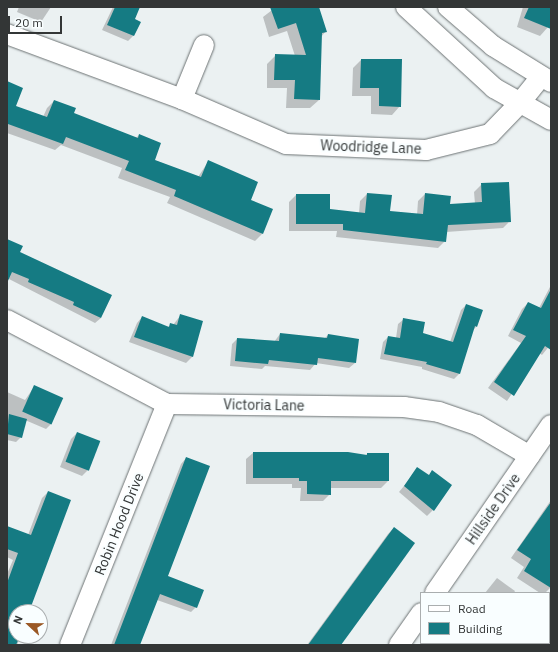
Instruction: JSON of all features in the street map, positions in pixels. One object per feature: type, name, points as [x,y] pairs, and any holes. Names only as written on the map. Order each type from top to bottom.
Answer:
[{"type":"street","points":[[406,7],[494,88],[519,104],[551,120]]},
{"type":"street","points":[[422,22],[435,7]]},
{"type":"street","points":[[448,7],[493,46],[546,79]]},
{"type":"street","name":"Woodridge Lane","points":[[7,34],[182,99],[286,144],[426,150],[490,134],[546,79]]},
{"type":"street","points":[[182,99],[204,45]]},
{"type":"street","name":"Victoria Lane","points":[[7,320],[167,404],[404,407],[439,412],[477,425],[530,456]]},
{"type":"street","name":"Robin Hood Drive","points":[[70,645],[167,404]]},
{"type":"street","name":"Hillside Drive","points":[[436,592],[551,425]]},
{"type":"street","points":[[398,645],[420,614]]},
{"type":"building","points":[[115,7],[140,7],[135,19],[141,22],[134,36],[107,25]]},
{"type":"building","points":[[270,7],[319,7],[327,32],[322,33],[320,100],[294,99],[295,80],[274,80],[275,54],[306,55],[296,23],[278,29]]},
{"type":"building","points":[[529,7],[551,7],[551,29],[524,18]]},
{"type":"building","points":[[361,59],[402,59],[401,107],[379,106],[379,88],[360,88]]},
{"type":"building","points":[[7,81],[23,88],[16,106],[47,117],[54,100],[76,108],[74,113],[138,138],[139,134],[161,143],[155,160],[201,177],[208,160],[258,182],[251,200],[273,209],[263,234],[174,196],[176,190],[125,170],[129,161],[66,137],[63,144],[8,124],[7,126]]},
{"type":"building","points":[[509,182],[511,222],[448,225],[446,242],[343,230],[343,224],[296,224],[296,194],[330,194],[330,209],[365,213],[367,193],[392,195],[390,211],[423,214],[425,193],[451,196],[450,204],[482,202],[481,183]]},
{"type":"building","points":[[7,239],[23,246],[20,252],[112,295],[101,318],[73,305],[74,302],[28,282],[29,279],[12,272],[7,283]]},
{"type":"building","points":[[551,289],[551,350],[545,346],[514,396],[494,382],[526,336],[513,330],[528,302],[541,308]]},
{"type":"building","points":[[466,304],[483,310],[477,327],[475,326],[460,374],[426,364],[427,362],[384,354],[388,336],[400,338],[403,318],[425,322],[423,333],[453,342]]},
{"type":"building","points":[[180,314],[203,321],[193,357],[134,337],[142,316],[169,327],[170,323],[177,325]]},
{"type":"building","points":[[280,333],[327,338],[328,334],[359,339],[356,363],[318,358],[317,365],[269,360],[268,364],[235,361],[237,338],[279,341]]},
{"type":"building","points":[[34,385],[63,398],[51,425],[22,411]]},
{"type":"building","points":[[9,414],[27,419],[22,438],[7,434]]},
{"type":"building","points":[[77,432],[100,441],[89,471],[66,462]]},
{"type":"building","points":[[253,452],[348,452],[367,455],[367,453],[389,453],[389,481],[331,481],[331,495],[307,494],[307,481],[299,481],[299,478],[253,478]]},
{"type":"building","points":[[186,457],[210,466],[168,576],[204,590],[197,608],[160,594],[140,645],[114,645]]},
{"type":"building","points":[[417,467],[429,475],[432,470],[452,485],[434,511],[404,486]]},
{"type":"building","points":[[48,491],[71,500],[32,604],[8,604],[8,644],[16,644],[7,645],[7,583],[18,553],[7,549],[7,526],[31,535]]},
{"type":"building","points":[[551,502],[551,588],[524,571],[531,559],[517,550]]},
{"type":"building","points":[[394,527],[415,543],[341,645],[308,645]]}]
